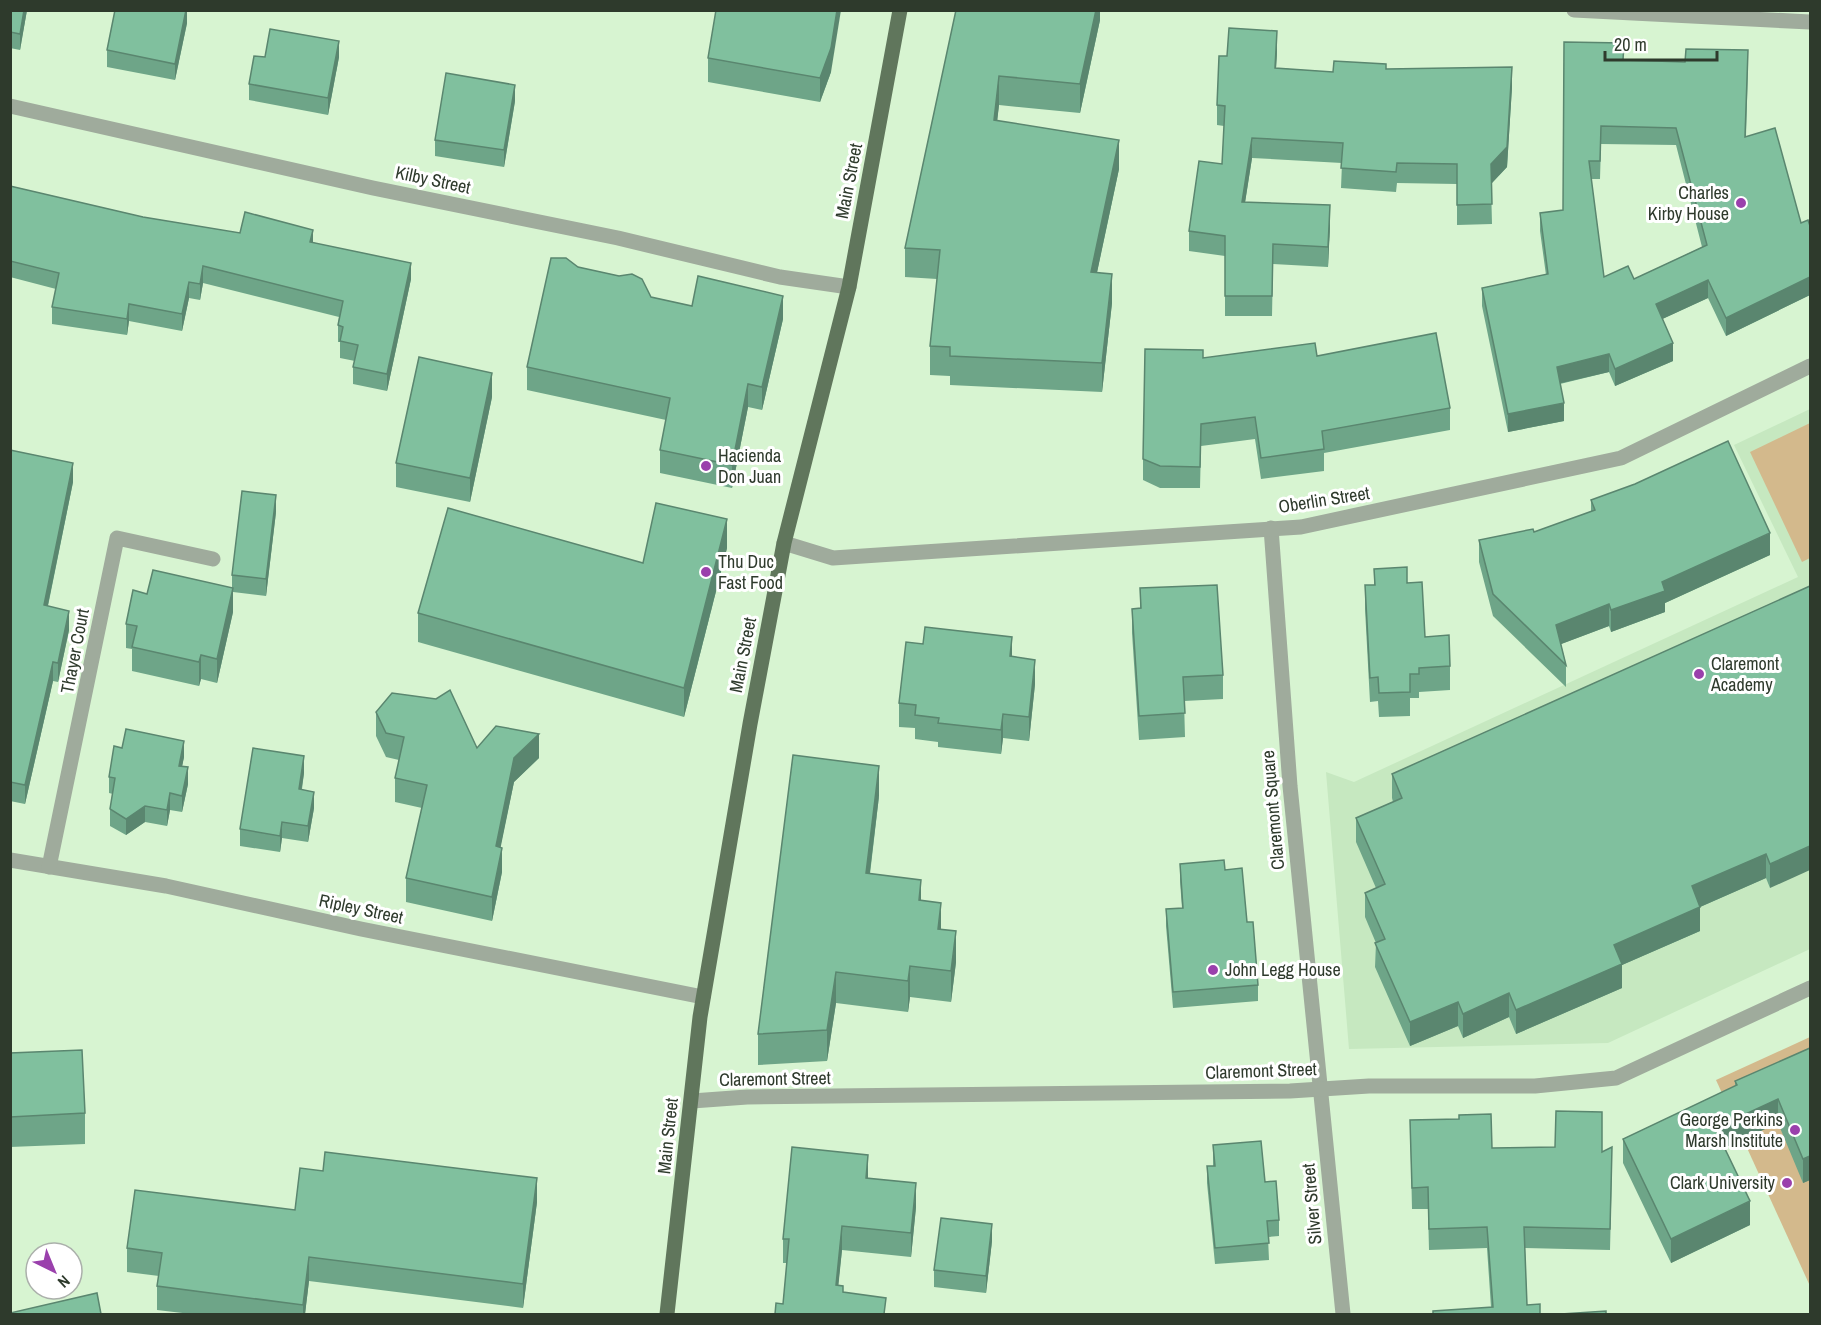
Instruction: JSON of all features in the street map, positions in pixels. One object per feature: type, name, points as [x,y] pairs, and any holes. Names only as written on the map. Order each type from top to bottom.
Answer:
[{"type":"main road","name":"Main Street","points":[[667,1314],[703,997],[750,724],[784,543],[849,287],[900,10]]},
{"type":"street","points":[[1574,10],[1810,22]]},
{"type":"street","name":"Kilby Street","points":[[10,106],[373,188],[618,238],[780,277],[849,287]]},
{"type":"street","name":"Oberlin Street","points":[[784,543],[833,558],[1301,527],[1621,458],[1810,366]]},
{"type":"street","name":"Claremont Square","points":[[1271,528],[1289,778],[1321,1089]]},
{"type":"street","name":"Thayer Court","points":[[49,867],[117,538],[213,559]]},
{"type":"street","name":"Ripley Street","points":[[10,860],[166,886],[361,929],[703,997]]},
{"type":"street","name":"Claremont Street","points":[[692,1101],[747,1097],[1025,1096],[1535,1086],[1616,1078],[1810,988]]},
{"type":"street","name":"Silver Street","points":[[1321,1089],[1343,1314]]},
{"type":"shaded area","name":"Claremont Academy","points":[[1810,409],[1810,949],[1608,1043],[1349,1049],[1326,772],[1354,782],[1798,577],[1734,445]]},
{"type":"shaded area","points":[[1810,423],[1810,558],[1802,562],[1750,452]]},
{"type":"shaded area","name":"Clark University","points":[[1810,1037],[1810,1286],[1716,1080]]},
{"type":"building","points":[[10,10],[24,10],[20,34],[10,32]]},
{"type":"building","points":[[115,10],[186,10],[175,64],[107,50]]},
{"type":"building","points":[[716,10],[837,10],[831,48],[820,78],[708,58]]},
{"type":"building","points":[[956,10],[1096,10],[1080,84],[999,76],[994,120],[1119,140],[1091,272],[1112,274],[1102,363],[950,356],[950,347],[930,346],[940,250],[905,248]]},
{"type":"building","points":[[1229,28],[1277,31],[1275,68],[1333,72],[1334,61],[1386,64],[1386,69],[1512,67],[1507,147],[1491,164],[1492,204],[1457,205],[1457,164],[1397,163],[1396,172],[1341,168],[1343,143],[1252,138],[1242,202],[1330,205],[1328,247],[1273,244],[1272,296],[1225,296],[1225,236],[1189,231],[1199,161],[1222,164],[1225,106],[1217,105],[1219,56],[1227,56]]},
{"type":"building","points":[[270,29],[339,41],[328,98],[249,84],[254,56],[265,57]]},
{"type":"building","points":[[1564,42],[1624,43],[1623,60],[1685,62],[1686,49],[1748,50],[1745,137],[1775,128],[1801,223],[1808,220],[1810,226],[1810,277],[1726,318],[1708,280],[1656,304],[1673,343],[1615,369],[1609,354],[1557,367],[1564,403],[1508,414],[1482,288],[1548,274],[1540,213],[1563,210]],"holes":[[[1601,126],[1676,128],[1707,245],[1634,279],[1628,266],[1604,277],[1589,161],[1600,161]]]},
{"type":"building","points":[[446,73],[515,85],[504,150],[435,140]]},
{"type":"building","points":[[10,186],[143,217],[240,233],[245,212],[313,230],[310,242],[411,263],[387,374],[353,367],[358,345],[340,341],[343,327],[338,325],[343,301],[203,266],[200,284],[189,282],[182,314],[129,304],[127,319],[52,307],[59,273],[10,261]]},
{"type":"building","points":[[551,258],[566,258],[578,267],[619,276],[632,274],[642,279],[651,297],[692,306],[698,276],[783,296],[762,387],[748,384],[732,465],[660,450],[670,398],[527,367]]},
{"type":"building","points":[[1436,333],[1450,408],[1322,431],[1324,449],[1261,458],[1255,417],[1201,424],[1200,467],[1160,466],[1143,459],[1145,349],[1203,350],[1203,358],[1315,343],[1317,356]]},
{"type":"building","points":[[419,357],[492,373],[470,478],[396,463]]},
{"type":"building","points":[[1728,441],[1770,533],[1662,582],[1665,591],[1611,610],[1609,604],[1556,625],[1566,665],[1493,594],[1479,540],[1533,529],[1534,532],[1595,510],[1591,500],[1635,484]]},
{"type":"building","points":[[10,450],[73,463],[44,605],[69,611],[58,663],[53,662],[25,785],[10,782]]},
{"type":"building","points":[[242,491],[276,495],[266,579],[232,575]]},
{"type":"building","points":[[656,503],[727,519],[684,688],[418,613],[448,508],[643,563]]},
{"type":"building","points":[[1407,567],[1407,583],[1422,582],[1425,637],[1449,635],[1450,666],[1419,668],[1419,674],[1410,674],[1410,692],[1379,693],[1378,677],[1370,678],[1365,585],[1375,585],[1374,569]]},
{"type":"building","points":[[153,570],[233,588],[217,659],[201,655],[199,662],[132,647],[137,626],[126,624],[133,590],[147,594]]},
{"type":"building","points":[[1217,585],[1223,675],[1183,677],[1185,713],[1139,716],[1132,609],[1141,608],[1140,588]]},
{"type":"building","name":"Claremont Academy","points":[[1810,586],[1810,846],[1770,864],[1766,854],[1692,886],[1700,907],[1614,945],[1622,964],[1516,1010],[1509,993],[1463,1014],[1458,1002],[1410,1022],[1375,943],[1385,939],[1365,893],[1385,884],[1356,818],[1402,798],[1392,774]]},
{"type":"building","points":[[925,627],[1012,637],[1010,656],[1035,660],[1029,717],[1003,714],[1001,730],[938,723],[939,718],[915,715],[916,705],[899,703],[906,642],[923,644]]},
{"type":"building","points":[[450,690],[477,748],[496,726],[539,734],[514,758],[496,846],[502,848],[492,897],[406,878],[427,785],[395,778],[404,737],[386,733],[376,712],[392,693],[436,699]]},
{"type":"building","points":[[126,729],[184,741],[179,766],[188,767],[182,796],[170,793],[167,810],[145,806],[126,819],[110,809],[115,778],[109,777],[114,746],[122,748]]},
{"type":"building","points":[[253,748],[304,756],[299,789],[314,792],[308,826],[282,822],[280,836],[240,829]]},
{"type":"building","points":[[793,755],[879,766],[866,873],[921,880],[919,900],[941,903],[938,929],[956,931],[951,971],[910,966],[908,981],[836,972],[827,1030],[758,1034]]},
{"type":"building","name":"John Legg House","points":[[1224,860],[1225,870],[1242,868],[1247,922],[1253,922],[1258,985],[1173,992],[1166,909],[1183,908],[1180,864]]},
{"type":"building","points":[[1810,1048],[1810,1156],[1803,1159],[1778,1099],[1715,1128],[1750,1201],[1671,1239],[1623,1139],[1737,1085],[1735,1081]]},
{"type":"building","points":[[82,1050],[85,1113],[10,1117],[10,1053]]},
{"type":"building","points":[[1556,1111],[1602,1112],[1602,1152],[1612,1147],[1610,1229],[1524,1227],[1527,1305],[1540,1304],[1540,1314],[1433,1314],[1433,1311],[1493,1307],[1487,1227],[1429,1229],[1428,1187],[1412,1188],[1410,1120],[1459,1119],[1459,1115],[1491,1114],[1492,1148],[1555,1147]]},
{"type":"building","points":[[1261,1141],[1265,1182],[1276,1181],[1279,1220],[1267,1221],[1269,1243],[1215,1248],[1207,1166],[1215,1166],[1213,1145]]},
{"type":"building","points":[[792,1147],[868,1155],[866,1178],[916,1183],[911,1233],[842,1226],[836,1285],[843,1286],[843,1292],[886,1298],[884,1314],[775,1314],[776,1303],[783,1304],[789,1239],[783,1239]]},
{"type":"building","points":[[325,1152],[537,1178],[523,1284],[309,1257],[303,1305],[157,1286],[162,1253],[127,1248],[135,1190],[295,1210],[300,1168],[323,1171]]},
{"type":"building","points":[[941,1218],[992,1224],[986,1276],[934,1270]]},
{"type":"building","points":[[97,1293],[101,1314],[10,1314],[62,1301],[84,1301],[84,1296]]},
{"type":"building","points":[[1606,1311],[1606,1314],[1561,1314]]},
{"type":"place","name":"Charles Kirby House","points":[[1741,203]]},
{"type":"place","name":"Hacienda Don Juan","points":[[706,466]]},
{"type":"place","name":"Thu Duc Fast Food","points":[[706,572]]},
{"type":"place","name":"Claremont Academy","points":[[1699,674]]},
{"type":"place","name":"John Legg House","points":[[1213,970]]},
{"type":"place","name":"George Perkins Marsh Institute","points":[[1795,1130]]},
{"type":"place","name":"Clark University","points":[[1787,1183]]}]
